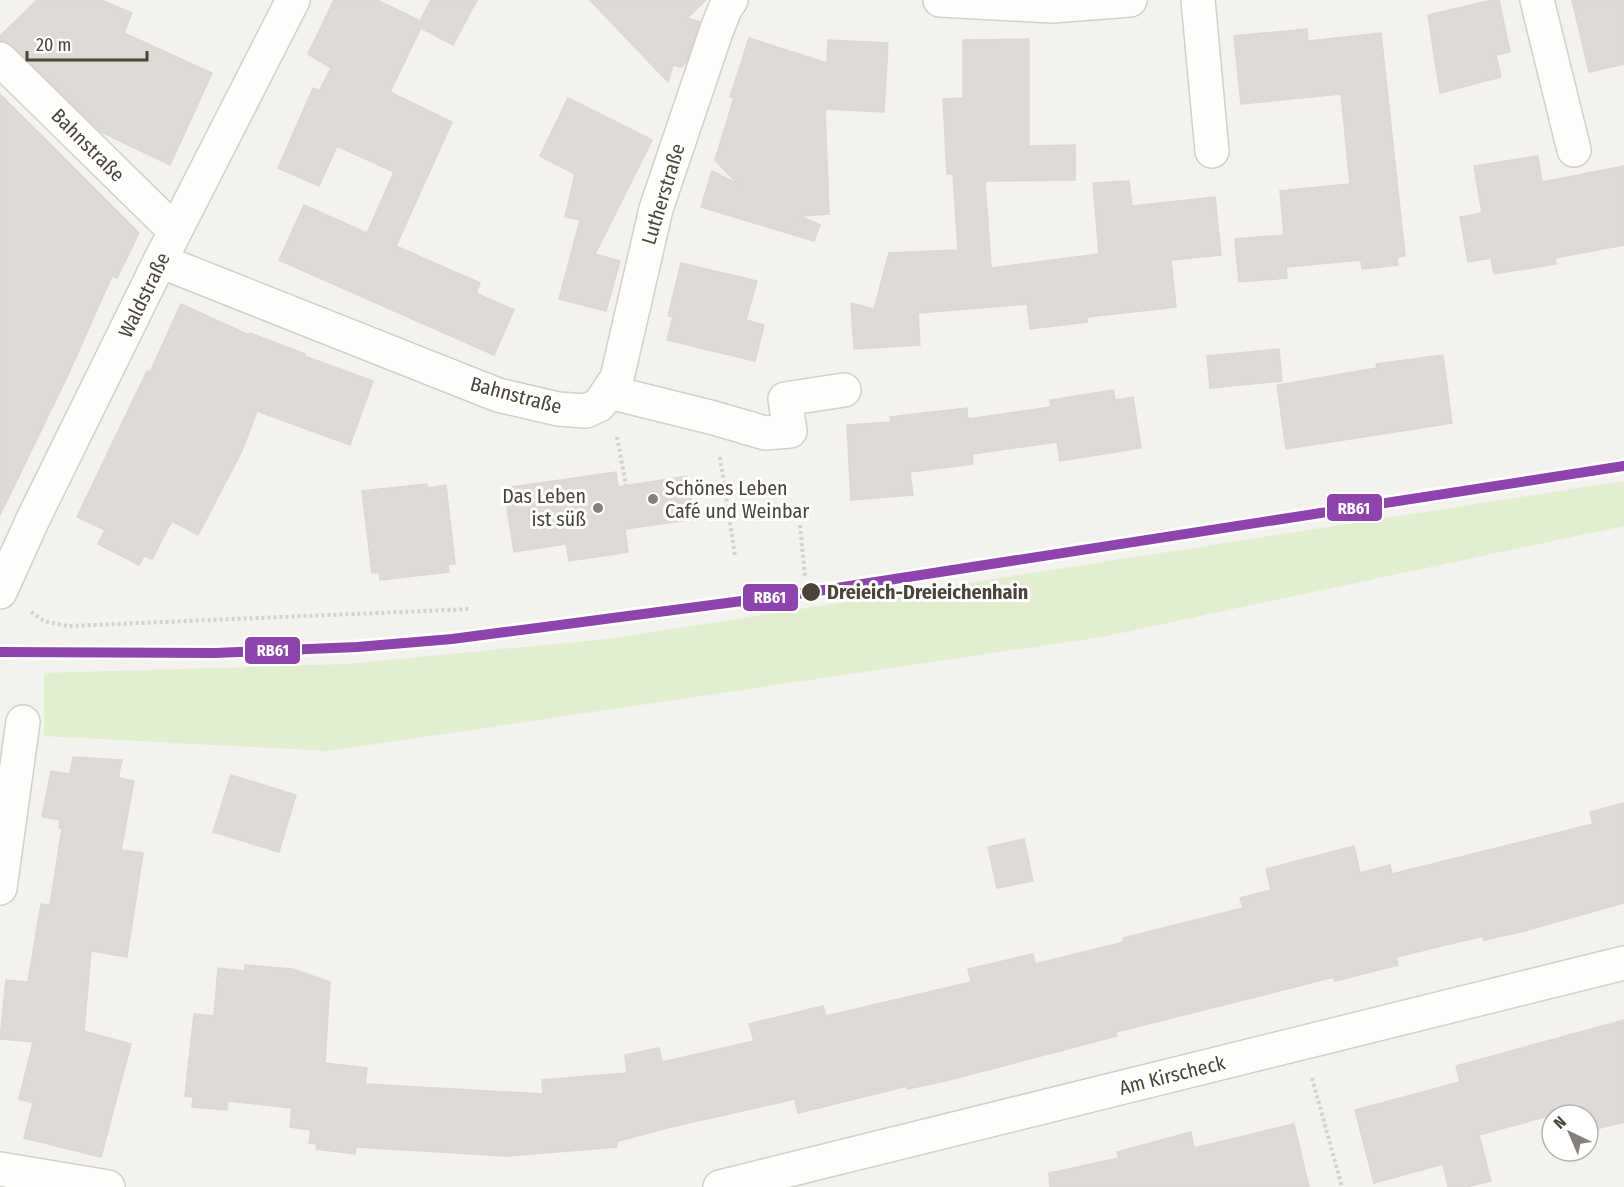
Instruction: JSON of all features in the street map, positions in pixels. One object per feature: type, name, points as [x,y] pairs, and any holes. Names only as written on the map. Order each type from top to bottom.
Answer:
[{"type":"street","name":"Waldstraße","points":[[0,592],[34,517],[160,261],[293,0]]},
{"type":"street","name":"Lutherstraße","points":[[604,399],[617,378],[656,209],[717,29],[731,0]]},
{"type":"street","points":[[940,0],[1052,6],[1130,0]]},
{"type":"street","points":[[1198,0],[1212,151]]},
{"type":"street","points":[[1537,0],[1574,150]]},
{"type":"street","name":"Bahnstraße","points":[[0,59],[175,231]]},
{"type":"street","name":"Bahnstraße","points":[[160,261],[498,395],[558,409],[586,411],[604,399],[714,418],[765,434],[790,430],[785,399],[844,390]]},
{"type":"street","points":[[0,888],[23,722]]},
{"type":"street","name":"Am Kirscheck","points":[[720,1187],[1624,963]]},
{"type":"street","points":[[0,1169],[108,1187]]},
{"type":"path","points":[[604,399],[614,424],[626,485]]},
{"type":"path","points":[[714,418],[735,556]]},
{"type":"path","points":[[800,525],[805,576]]},
{"type":"path","points":[[0,592],[44,621],[68,626],[471,609]]},
{"type":"path","points":[[1302,1043],[1342,1187]]},
{"type":"green space","points":[[1624,481],[1624,526],[1102,637],[328,751],[44,736],[44,673],[346,664],[608,639]]},
{"type":"building","points":[[37,0],[101,0],[132,13],[124,33],[212,73],[170,165],[101,132],[13,46],[0,41],[0,36]]},
{"type":"building","points":[[334,0],[377,0],[420,21],[431,0],[477,0],[453,45],[421,28],[390,92],[452,122],[396,246],[480,283],[476,293],[514,310],[494,355],[279,260],[304,205],[367,233],[394,172],[337,146],[319,186],[278,168],[313,88],[319,91],[331,68],[308,54]]},
{"type":"building","points":[[590,0],[706,0],[687,18],[700,22],[686,62],[681,67],[673,65],[668,82]]},
{"type":"building","points":[[1499,0],[1510,52],[1496,55],[1501,77],[1440,93],[1428,15]]},
{"type":"building","points":[[1572,0],[1624,0],[1624,64],[1589,72]]},
{"type":"building","points":[[1307,29],[1308,41],[1381,33],[1405,256],[1397,257],[1398,265],[1362,269],[1361,260],[1286,267],[1287,278],[1239,282],[1235,239],[1284,235],[1280,191],[1350,184],[1341,94],[1241,104],[1234,36]]},
{"type":"building","points":[[749,38],[827,63],[828,40],[888,43],[884,112],[825,109],[829,214],[800,216],[820,225],[814,241],[701,207],[712,171],[738,184],[715,160],[734,98],[730,97]]},
{"type":"building","points":[[1029,39],[1029,146],[1075,145],[1075,180],[985,181],[991,268],[1099,254],[1093,183],[1129,181],[1132,206],[1215,197],[1221,255],[1171,260],[1176,307],[1087,317],[1087,322],[1030,329],[1027,304],[918,313],[920,345],[854,349],[851,303],[874,309],[889,253],[958,250],[953,174],[947,174],[943,99],[963,98],[963,40]]},
{"type":"building","points":[[0,94],[139,233],[117,278],[112,276],[68,375],[0,515]]},
{"type":"building","points":[[568,98],[652,140],[595,254],[620,261],[606,311],[559,299],[580,220],[565,217],[575,174],[540,156]]},
{"type":"building","points":[[1538,156],[1542,182],[1624,166],[1624,245],[1555,258],[1556,264],[1494,274],[1491,258],[1468,262],[1460,217],[1482,213],[1474,166]]},
{"type":"building","points":[[681,263],[757,281],[746,320],[764,325],[755,361],[667,340],[673,317],[668,316]]},
{"type":"building","points":[[181,304],[249,335],[250,333],[373,381],[350,445],[257,411],[242,451],[198,535],[172,521],[152,559],[144,556],[139,565],[98,544],[105,530],[77,517],[147,371],[150,372]]},
{"type":"building","points":[[1279,349],[1282,381],[1210,388],[1207,356]]},
{"type":"building","points":[[1443,355],[1452,423],[1286,449],[1277,385],[1377,368],[1376,364]]},
{"type":"building","points":[[1113,390],[1115,400],[1133,397],[1141,448],[1060,461],[1057,442],[972,454],[973,464],[910,472],[913,495],[851,500],[847,425],[891,422],[890,417],[967,408],[968,419],[1051,407],[1050,400]]},
{"type":"building","points":[[616,472],[618,487],[687,476],[694,519],[625,529],[628,552],[569,561],[566,544],[514,552],[504,488]]},
{"type":"building","points":[[427,484],[427,488],[446,485],[455,564],[448,564],[449,572],[380,580],[379,572],[372,573],[362,491]]},
{"type":"building","points":[[73,757],[122,760],[118,778],[134,781],[121,850],[143,853],[127,957],[91,951],[84,1031],[131,1044],[101,1157],[24,1138],[33,1103],[19,1099],[33,1042],[0,1039],[6,980],[28,982],[41,904],[50,905],[62,828],[59,828],[60,820],[42,817],[51,771],[70,774]]},
{"type":"building","points":[[231,775],[296,795],[279,852],[213,832]]},
{"type":"building","points":[[1624,803],[1624,903],[1524,931],[1484,940],[1483,936],[1396,957],[1398,965],[1335,981],[1334,977],[1116,1032],[1117,1036],[945,1081],[907,1089],[907,1086],[798,1113],[795,1099],[617,1141],[617,1147],[507,1156],[356,1147],[355,1154],[316,1149],[317,1144],[309,1143],[311,1130],[290,1127],[292,1108],[228,1101],[227,1110],[192,1107],[193,1097],[185,1096],[194,1014],[214,1016],[218,968],[245,971],[245,965],[293,969],[330,982],[325,1063],[367,1068],[365,1084],[543,1094],[542,1080],[627,1073],[625,1055],[659,1048],[662,1062],[754,1041],[749,1024],[823,1006],[826,1016],[971,982],[968,969],[1033,954],[1035,964],[1124,942],[1123,938],[1243,908],[1240,898],[1271,890],[1266,869],[1354,846],[1360,873],[1390,865],[1392,874],[1593,824],[1590,812]]},
{"type":"building","points":[[1024,839],[1033,881],[997,888],[988,847]]},
{"type":"building","points":[[1624,1020],[1624,1122],[1600,1128],[1600,1103],[1540,1103],[1540,1118],[1479,1135],[1491,1181],[1466,1187],[1448,1187],[1443,1164],[1374,1183],[1355,1110],[1460,1082],[1456,1066]]},
{"type":"building","points":[[1294,1124],[1309,1187],[1050,1187],[1049,1173],[1119,1158],[1117,1152],[1191,1132],[1194,1148]]},
{"type":"transit line","name":"RB61","points":[[0,652],[215,653],[357,647],[452,639],[811,592],[1624,466]]},
{"type":"place","name":"Schönes Leben Café und Weinbar","points":[[653,499]]},
{"type":"place","name":"Das Leben ist süß","points":[[598,508]]},
{"type":"place","name":"Dreieich-Dreieichenhain","points":[[811,592]]}]
